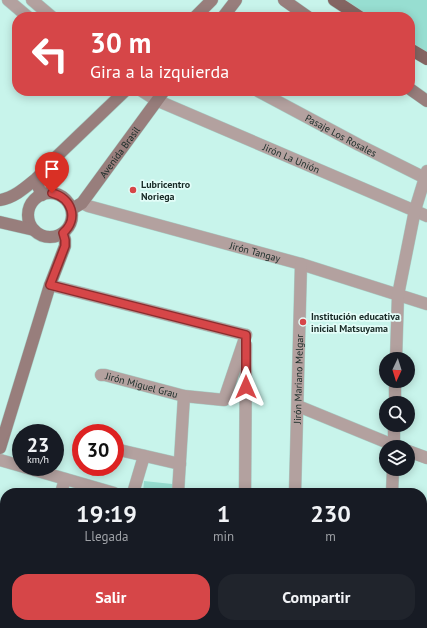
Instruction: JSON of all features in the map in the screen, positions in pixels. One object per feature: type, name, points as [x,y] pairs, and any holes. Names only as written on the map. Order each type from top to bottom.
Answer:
[{"type":"main road","points":[[200,12],[212,0]]},
{"type":"main road","points":[[227,12],[236,0]]},
{"type":"main road","points":[[284,0],[301,12]]},
{"type":"main road","points":[[334,0],[352,12]]},
{"type":"main road","points":[[415,52],[427,59]]},
{"type":"main road","points":[[415,93],[427,101]]},
{"type":"main road","points":[[3,200],[37,178],[116,96]]},
{"type":"main road","name":"Avenida Brasil","points":[[77,206],[160,96]]},
{"type":"main road","points":[[37,178],[39,196]]},
{"type":"main road","points":[[0,222],[34,230],[43,236],[58,236],[67,230],[77,206],[58,194],[52,193],[3,200]]},
{"type":"main road","points":[[34,230],[29,221],[28,210],[33,201],[39,196]]},
{"type":"main road","points":[[0,448],[50,285],[65,246],[63,233]]},
{"type":"street","points":[[8,0],[22,12]]},
{"type":"street","points":[[32,0],[46,12]]},
{"type":"street","name":"Jirón La Unión","points":[[160,96],[427,216]]},
{"type":"street","name":"Pasaje Los Rosales","points":[[267,96],[359,145],[426,174]]},
{"type":"street","points":[[396,352],[398,295],[415,210],[426,174]]},
{"type":"street","name":"Jirón Tangay","points":[[77,206],[88,206],[301,264],[427,304]]},
{"type":"street","name":"Jirón Mariano Melgar","points":[[295,488],[301,264]]},
{"type":"street","points":[[50,285],[246,335],[245,488]]},
{"type":"street","name":"Jirón Miguel Grau","points":[[101,375],[184,396],[224,400],[246,335]]},
{"type":"street","points":[[178,488],[184,396]]},
{"type":"street","points":[[298,406],[380,440]]},
{"type":"street","points":[[124,451],[180,464]]},
{"type":"street","points":[[415,454],[427,458]]},
{"type":"street","points":[[134,488],[144,456]]},
{"type":"street","points":[[0,460],[12,464]]},
{"type":"street","points":[[54,476],[96,488]]},
{"type":"street","points":[[392,488],[393,476]]},
{"type":"street","points":[[62,488],[65,479]]},
{"type":"green space","points":[[340,0],[427,0],[427,54],[415,48],[415,12],[357,12]]},
{"type":"green space","points":[[144,481],[172,484],[172,488],[143,488]]},
{"type":"place","name":"Lubricentro Noriega","points":[[133,190]]},
{"type":"place","name":"Institución educativa inicial Matsuyama","points":[[303,322]]},
{"type":"route","points":[[52,193],[58,194],[70,204],[72,210],[72,220],[67,230],[63,233],[65,246],[50,285],[246,335],[246,387]]}]
